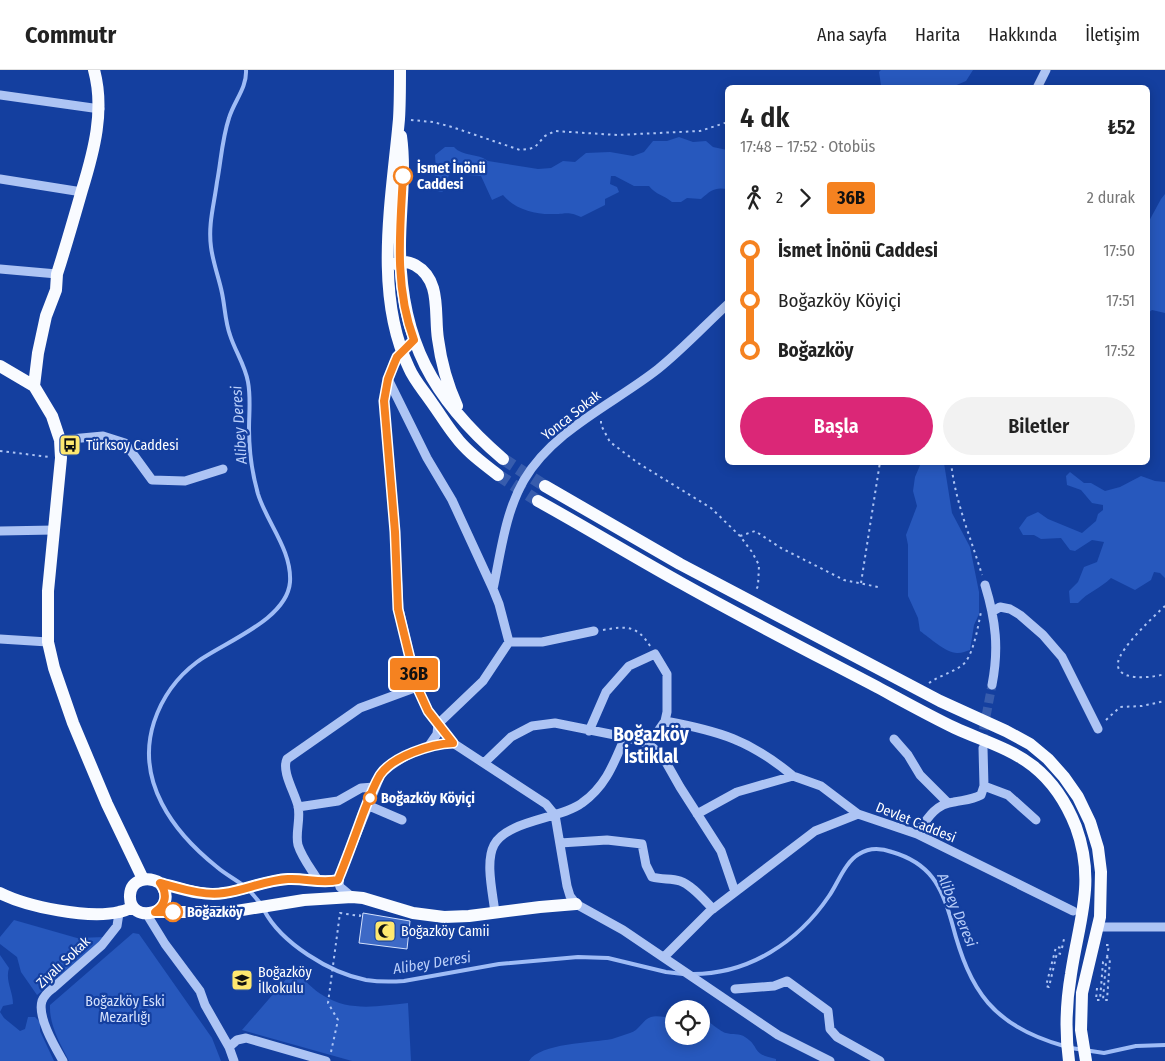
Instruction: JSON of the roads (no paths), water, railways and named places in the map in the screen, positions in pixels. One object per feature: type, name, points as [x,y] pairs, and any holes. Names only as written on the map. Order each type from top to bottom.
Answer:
[{"type":"main road","points":[[34,386],[38,353],[46,316],[56,290],[57,274],[92,159],[100,108],[99,86],[94,70]]},
{"type":"main road","points":[[400,70],[399,119],[394,160],[388,252],[394,264],[405,310],[422,362],[449,403],[476,436],[504,460]]},
{"type":"main road","points":[[394,264],[411,263],[423,269],[431,282],[435,299],[436,330],[442,358],[454,400],[464,421]]},
{"type":"main road","points":[[394,264],[390,299],[402,351],[409,369],[456,438],[498,475]]},
{"type":"main road","points":[[402,351],[414,340]]},
{"type":"main road","points":[[0,366],[34,386],[52,416],[60,440],[61,458],[48,591],[48,642],[54,668],[73,723],[107,804],[143,879]]},
{"type":"main road","points":[[545,486],[680,564],[751,602],[919,690],[1030,744],[1048,759],[1078,797],[1098,848],[1101,872],[1098,927],[1082,994],[1081,1030],[1086,1061]]},
{"type":"main road","points":[[538,500],[681,583],[769,631],[952,727],[1016,755],[1035,768],[1050,782],[1065,804],[1076,827],[1084,863],[1086,892],[1067,1002],[1066,1028],[1069,1060]]},
{"type":"main road","points":[[338,880],[319,882],[290,879],[223,894],[202,893],[160,883],[155,880],[143,879],[133,885],[131,902],[138,911],[150,913],[230,912],[285,902],[358,898],[414,913],[444,917],[576,904]]},
{"type":"main road","points":[[150,913],[163,904],[165,899],[160,883]]},
{"type":"main road","points":[[0,893],[44,907],[92,914],[119,912],[133,907]]},
{"type":"street","points":[[1038,85],[1046,70]]},
{"type":"street","points":[[0,94],[100,108]]},
{"type":"street","points":[[0,178],[82,192]]},
{"type":"street","points":[[0,270],[57,274]]},
{"type":"street","name":"Yonca Sokak","points":[[493,589],[512,506],[524,480],[537,461],[578,424],[659,368],[725,307]]},
{"type":"street","points":[[402,351],[397,357],[388,379],[384,401],[395,532],[398,609],[417,687],[428,711],[453,743],[546,804],[555,815],[567,886],[570,896],[576,904],[624,930],[778,1035],[830,1061]]},
{"type":"street","points":[[388,379],[427,458],[452,500],[493,589],[509,642],[483,681],[438,724],[437,734],[428,747]]},
{"type":"street","points":[[60,440],[103,436],[125,443],[152,480],[185,481],[223,469]]},
{"type":"street","points":[[0,531],[54,530]]},
{"type":"street","points":[[985,585],[993,611],[997,657],[992,685]]},
{"type":"street","points":[[993,611],[1000,607],[1010,609],[1043,635],[1062,657],[1098,729]]},
{"type":"street","points":[[509,642],[542,642],[594,631]]},
{"type":"street","points":[[0,639],[48,642]]},
{"type":"street","points":[[589,731],[606,692],[629,666],[655,654],[668,674],[665,721],[649,744]]},
{"type":"street","points":[[319,882],[301,853],[297,842],[298,808],[287,773],[285,763],[287,759],[360,708],[417,687]]},
{"type":"street","points":[[665,721],[719,732],[747,744],[775,761],[793,776],[821,786],[858,814]]},
{"type":"street","points":[[484,763],[510,737],[532,726],[555,723],[625,737],[649,744],[663,757],[720,851],[735,892]]},
{"type":"street","points":[[495,913],[489,860],[494,844],[505,833],[522,825],[581,805],[594,794],[608,777],[625,737]]},
{"type":"street","points":[[894,739],[908,755],[920,775],[948,803]]},
{"type":"street","points":[[358,898],[340,887],[338,880],[367,804],[381,774],[391,764],[428,747],[453,743]]},
{"type":"street","points":[[917,834],[932,812],[938,807],[981,795],[984,786],[983,748]]},
{"type":"street","points":[[697,814],[737,792],[793,776]]},
{"type":"street","points":[[984,786],[1008,795],[1036,820]]},
{"type":"street","points":[[298,808],[338,801],[361,788],[374,787]]},
{"type":"street","points":[[367,804],[402,820]]},
{"type":"street","name":"Devlet Caddesi","points":[[664,957],[713,909],[814,830],[858,814],[917,834],[1073,911]]},
{"type":"street","points":[[560,844],[607,840],[642,844],[646,865],[652,877],[662,880],[679,881],[686,884],[713,909]]},
{"type":"street","points":[[556,905],[565,895],[567,886]]},
{"type":"street","name":"Ziyalı Sokak","points":[[63,1061],[45,1025],[41,1003],[52,989],[102,945],[117,926],[119,912]]},
{"type":"street","points":[[150,913],[165,944],[200,991],[205,1005],[229,1047],[234,1061]]},
{"type":"street","points":[[1098,927],[1165,927]]},
{"type":"street","points":[[736,989],[774,986],[787,981],[828,1011],[830,1028],[837,1037],[880,1061]]},
{"type":"street","points":[[229,1047],[237,1040],[246,1038],[328,1057]]},
{"type":"waterway","name":"Alibey Deresi","points":[[244,886],[220,870],[201,853],[173,821],[162,804],[154,785],[150,765],[149,744],[157,713],[177,681],[197,662],[266,619],[278,608],[286,596],[290,582],[290,570],[287,559],[262,505],[256,486],[250,445],[248,382],[245,370],[228,330],[210,239],[212,214],[225,134],[231,112],[246,77],[246,70]]},
{"type":"waterway","name":"Alibey Deresi","points":[[693,974],[714,973],[734,968],[770,952],[787,941],[817,913],[846,867],[854,858],[867,850],[884,850],[916,863],[925,870],[939,887],[967,969],[988,1003],[1019,1028],[1064,1046]]},
{"type":"waterway","name":"Alibey Deresi","points":[[249,890],[261,904]]},
{"type":"waterway","name":"Alibey Deresi","points":[[264,910],[282,934],[308,955],[337,971],[366,980],[404,981],[499,964],[578,957],[608,958],[666,972],[683,974]]},
{"type":"waterway","name":"Alibey Deresi","points":[[1071,1048],[1104,1053],[1136,1046],[1165,1045]]},
{"type":"tunnel","points":[[503,459],[545,486]]},
{"type":"tunnel","points":[[498,475],[538,501]]},
{"type":"tunnel","points":[[983,743],[983,732],[992,685]]},
{"type":"place","name":"İsmet İnönü Caddesi","points":[[403,176]]},
{"type":"place","name":"Türksoy Caddesi","points":[[70,445]]},
{"type":"place","name":"Boğazköy Köyiçi","points":[[370,798]]},
{"type":"place","name":"Boğazköy","points":[[173,912]]},
{"type":"place","name":"Boğazköy Camii","points":[[385,931]]},
{"type":"place","name":"Boğazköy İlkokulu","points":[[242,980]]},
{"type":"district","name":"Boğazköy İstiklal","points":[[651,745]]},
{"type":"park label","name":"Boğazköy Eski Mezarlığı","points":[[125,1010]]}]
